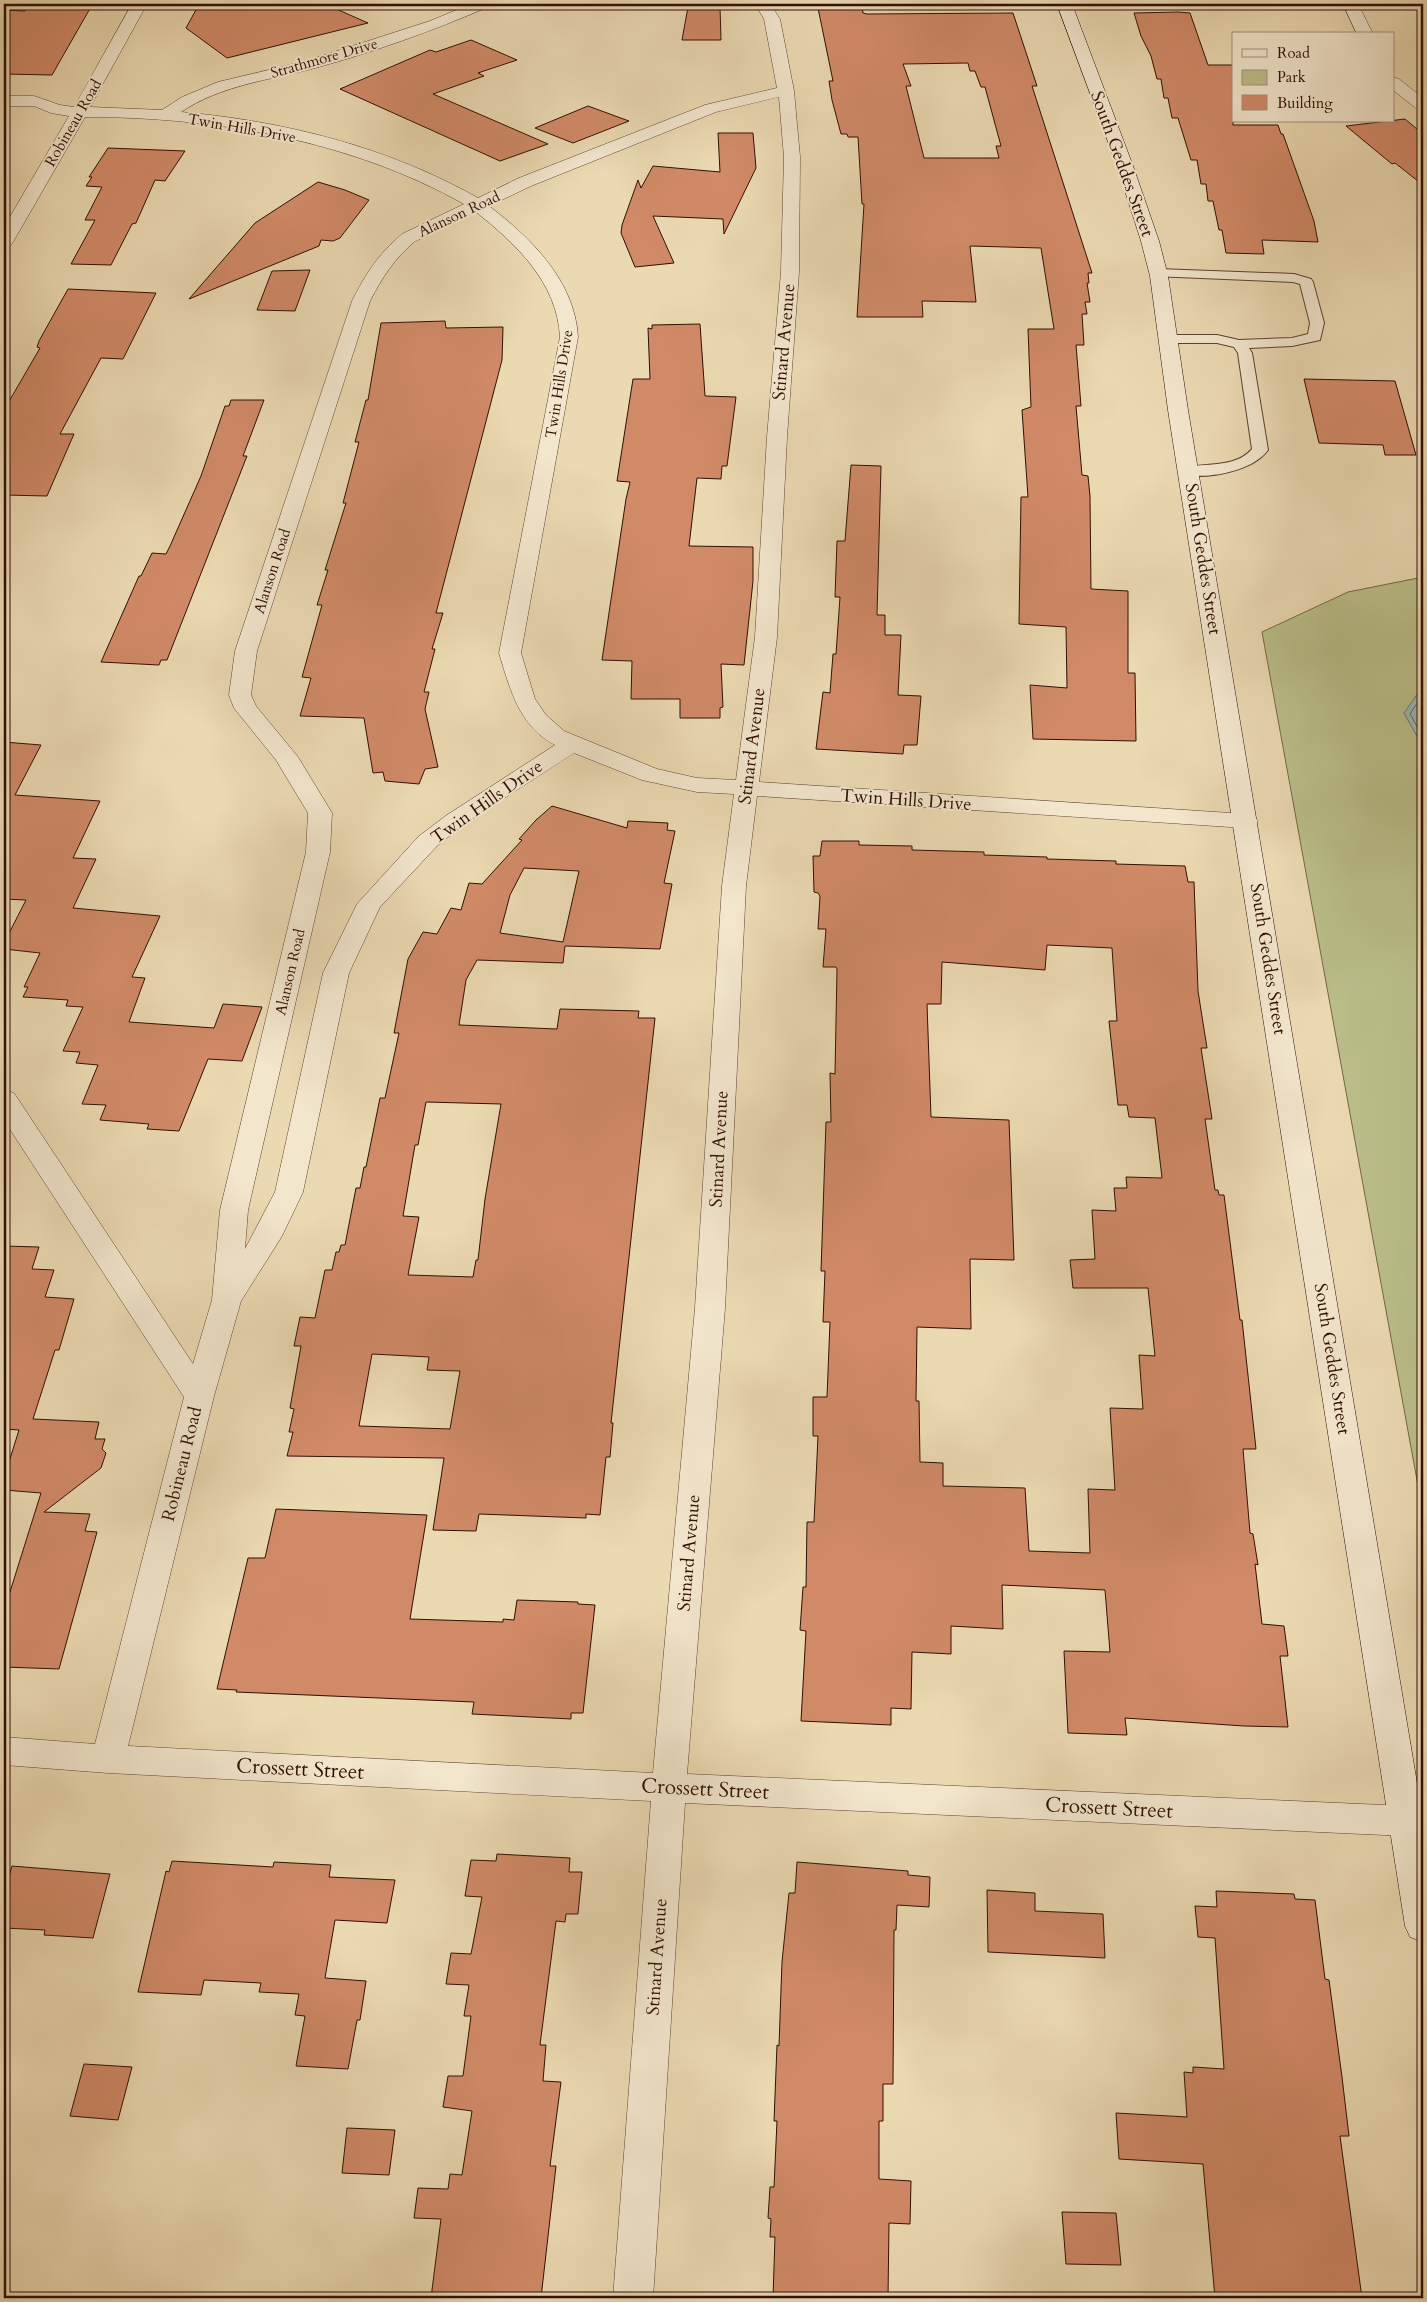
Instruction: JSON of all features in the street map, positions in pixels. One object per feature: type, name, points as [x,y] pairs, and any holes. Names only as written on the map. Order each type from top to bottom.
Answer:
[{"type":"street","name":"Robineau Road","points":[[4,242],[139,4]]},
{"type":"street","name":"Strathmore Drive","points":[[166,115],[188,100],[224,85],[311,64],[435,24],[483,4]]},
{"type":"street","name":"Stinard Avenue","points":[[633,2298],[669,1788],[710,1308],[734,886],[766,637],[776,437],[790,272],[792,157],[786,91],[772,19],[763,4]]},
{"type":"street","name":"South Geddes Street","points":[[1064,4],[1088,71],[1126,166],[1150,241],[1158,273],[1188,471],[1423,1926]]},
{"type":"street","points":[[1351,4],[1364,32]]},
{"type":"street","points":[[1394,83],[1423,106]]},
{"type":"street","name":"Alanson Road","points":[[199,1396],[226,1300],[234,1210],[318,852],[320,813],[286,757],[245,708],[240,695],[246,651],[361,301],[380,264],[408,238],[525,182],[711,108],[786,91]]},
{"type":"street","points":[[4,101],[36,102],[59,110]]},
{"type":"street","points":[[29,117],[59,110],[80,111]]},
{"type":"street","name":"Twin Hills Drive","points":[[80,111],[166,115],[210,120],[347,148],[412,170],[454,190],[480,205],[528,246],[554,282],[569,320],[568,337],[510,653],[524,699],[528,706],[538,720],[572,744],[650,775],[697,785],[746,790],[1246,821]]},
{"type":"street","name":"Twin Hills Drive","points":[[406,864],[428,841],[455,820],[572,744]]},
{"type":"street","name":"Alanson Road","points":[[226,1300],[268,1236],[289,1192],[336,973],[369,904],[406,864]]},
{"type":"street","name":"Robineau Road","points":[[4,1099],[199,1396],[108,1759]]},
{"type":"street","name":"Crossett Street","points":[[4,1751],[108,1759],[669,1788],[1406,1821]]},
{"type":"lane","points":[[1158,273],[1294,278],[1306,282],[1317,323],[1315,337],[1292,342],[1239,344],[1217,339],[1168,339]]},
{"type":"lane","points":[[1188,471],[1220,469],[1240,463],[1259,452],[1258,426],[1245,353],[1239,344]]},
{"type":"green space","points":[[1423,577],[1423,1513],[1262,632],[1348,592]]},
{"type":"water","points":[[1423,686],[1423,747],[1404,713]]},
{"type":"building","points":[[29,4],[92,5],[52,75],[4,74],[4,10],[25,11]]},
{"type":"building","points":[[235,4],[325,4],[368,23],[227,58],[186,28],[197,8],[233,9]]},
{"type":"building","points":[[862,6],[863,13],[867,14],[1013,13],[1037,86],[1032,86],[1092,273],[1088,273],[1089,283],[1087,283],[1090,302],[1085,302],[1087,314],[1082,314],[1084,345],[1076,345],[1081,406],[1076,406],[1082,475],[1088,476],[1090,496],[1091,589],[1128,591],[1128,673],[1135,673],[1136,741],[1033,739],[1030,685],[1067,688],[1066,627],[1019,624],[1021,497],[1028,497],[1022,410],[1031,407],[1028,329],[1054,329],[1041,248],[970,246],[976,302],[922,301],[923,317],[857,317],[864,204],[862,204],[858,137],[848,137],[847,134],[841,134],[832,100],[829,81],[833,81],[818,8]],"holes":[[[968,63],[970,71],[975,71],[981,87],[985,87],[1001,146],[996,146],[999,158],[924,158],[906,86],[911,86],[903,64]]]},
{"type":"building","points":[[688,7],[720,7],[721,40],[682,40]]},
{"type":"building","points":[[1134,13],[1190,13],[1208,65],[1232,65],[1233,125],[1278,125],[1281,134],[1283,134],[1314,221],[1318,242],[1262,240],[1264,254],[1226,253],[1222,230],[1219,230],[1213,201],[1208,201],[1206,184],[1201,184],[1197,160],[1191,160],[1178,118],[1172,118],[1168,98],[1164,98],[1161,79],[1157,79],[1151,56],[1141,36]]},
{"type":"building","points":[[471,40],[517,60],[478,73],[484,76],[433,94],[548,144],[500,161],[340,89],[430,50],[436,52]]},
{"type":"building","points":[[588,106],[629,121],[573,143],[535,128]]},
{"type":"building","points":[[1405,119],[1423,134],[1423,185],[1395,163],[1392,164],[1346,126],[1394,122],[1394,120]]},
{"type":"building","points":[[718,133],[753,133],[756,168],[724,234],[723,219],[653,216],[674,263],[635,267],[621,233],[638,180],[641,188],[653,166],[720,172]]},
{"type":"building","points":[[108,148],[185,151],[165,181],[155,180],[136,223],[132,224],[111,265],[71,264],[95,220],[85,220],[102,187],[86,186],[92,177],[89,177]]},
{"type":"building","points":[[318,182],[369,200],[340,238],[333,241],[321,240],[319,246],[189,299],[255,223]]},
{"type":"building","points":[[310,270],[295,311],[257,310],[272,271]]},
{"type":"building","points":[[68,289],[156,293],[123,359],[101,358],[60,434],[74,434],[47,496],[4,495],[4,410],[40,348],[37,347],[39,341]]},
{"type":"building","points":[[445,321],[446,328],[503,327],[502,360],[436,613],[443,613],[432,649],[435,649],[424,692],[429,692],[425,709],[438,767],[425,769],[419,784],[385,781],[383,772],[373,773],[364,718],[300,716],[311,678],[302,677],[322,605],[317,605],[328,570],[325,570],[346,503],[343,503],[359,442],[355,442],[366,400],[368,400],[381,323]]},
{"type":"building","points":[[700,324],[705,396],[736,397],[727,466],[722,466],[721,479],[697,478],[689,546],[753,547],[753,581],[744,665],[721,664],[723,707],[720,708],[720,718],[680,718],[680,699],[631,699],[632,661],[602,660],[630,482],[617,481],[633,379],[650,379],[648,328],[652,329],[652,325]]},
{"type":"building","points":[[1304,379],[1395,381],[1416,455],[1385,455],[1383,445],[1319,443]]},
{"type":"building","points":[[231,400],[264,400],[243,456],[247,456],[167,660],[161,660],[159,665],[101,662],[139,576],[141,576],[152,553],[166,554],[170,546],[201,476],[225,406],[229,406]]},
{"type":"building","points":[[851,465],[881,466],[877,615],[885,615],[885,635],[901,635],[898,695],[921,696],[917,745],[904,745],[903,754],[816,749],[823,692],[830,693],[833,654],[836,654],[840,597],[835,597],[837,541],[845,541]]},
{"type":"building","points":[[4,742],[41,745],[15,795],[100,801],[73,858],[96,859],[73,908],[160,916],[132,977],[145,978],[129,1022],[214,1028],[223,1004],[262,1007],[242,1061],[208,1059],[179,1131],[147,1129],[149,1124],[100,1120],[106,1105],[82,1104],[98,1065],[76,1063],[80,1052],[63,1051],[83,1007],[66,1006],[68,1000],[23,997],[28,987],[24,987],[40,953],[4,949],[4,943],[26,900],[4,899]]},
{"type":"building","points":[[552,806],[627,828],[628,821],[668,823],[667,830],[675,831],[664,883],[672,884],[660,949],[565,946],[563,963],[477,960],[466,980],[459,1025],[557,1029],[560,1009],[639,1011],[638,1018],[655,1018],[611,1423],[613,1423],[610,1457],[606,1457],[600,1515],[586,1514],[586,1518],[479,1514],[476,1531],[433,1530],[444,1458],[287,1456],[293,1432],[289,1432],[294,1409],[290,1408],[301,1346],[294,1346],[300,1317],[315,1318],[325,1270],[332,1270],[336,1252],[339,1252],[341,1245],[345,1245],[356,1188],[360,1188],[364,1167],[366,1167],[380,1098],[385,1098],[399,1033],[394,1033],[408,959],[423,932],[437,934],[451,908],[461,910],[469,883],[482,884],[522,840],[519,839]],"holes":[[[524,868],[579,871],[563,942],[500,933],[510,895]],[[426,1102],[501,1104],[485,1199],[478,1260],[476,1260],[473,1277],[408,1275],[419,1217],[403,1216],[415,1145],[418,1145]],[[372,1354],[429,1357],[427,1370],[460,1371],[450,1429],[359,1426]]]},
{"type":"building","points":[[822,841],[859,841],[859,845],[912,846],[912,850],[984,852],[984,855],[1116,861],[1116,864],[1185,866],[1188,882],[1194,882],[1198,991],[1207,1048],[1201,1048],[1212,1119],[1205,1119],[1215,1190],[1218,1190],[1219,1195],[1224,1195],[1240,1320],[1242,1320],[1256,1449],[1243,1449],[1250,1533],[1253,1534],[1258,1565],[1255,1564],[1262,1624],[1284,1626],[1288,1656],[1280,1656],[1288,1727],[1125,1718],[1127,1735],[1068,1733],[1064,1651],[1110,1652],[1105,1590],[1002,1585],[1003,1629],[951,1626],[951,1654],[912,1652],[911,1709],[891,1708],[891,1725],[801,1721],[806,1631],[800,1630],[803,1587],[806,1587],[807,1522],[814,1522],[818,1436],[813,1436],[813,1397],[827,1397],[830,1322],[823,1322],[825,1271],[821,1271],[826,1122],[831,1122],[830,1073],[835,1074],[837,969],[836,967],[823,967],[826,929],[818,929],[820,896],[814,892],[813,856],[820,856]],"holes":[[[1047,945],[1112,948],[1117,1021],[1109,1021],[1118,1105],[1127,1105],[1129,1117],[1155,1118],[1162,1178],[1126,1177],[1127,1188],[1114,1188],[1116,1211],[1092,1210],[1095,1259],[1070,1260],[1073,1288],[1148,1288],[1155,1356],[1139,1355],[1143,1409],[1110,1408],[1115,1490],[1088,1489],[1090,1553],[1029,1551],[1025,1488],[943,1486],[943,1463],[920,1462],[919,1401],[916,1401],[917,1327],[971,1329],[970,1259],[1014,1260],[1009,1120],[931,1117],[927,1004],[941,1004],[942,962],[1045,970]]]},
{"type":"building","points":[[4,1246],[39,1247],[32,1269],[54,1270],[45,1297],[74,1299],[59,1350],[55,1350],[33,1419],[99,1422],[95,1439],[105,1439],[102,1449],[106,1453],[101,1468],[44,1512],[90,1514],[85,1531],[97,1532],[59,1669],[4,1667],[4,1611],[41,1493],[4,1490],[4,1478],[19,1430],[4,1429]]},
{"type":"building","points":[[276,1509],[427,1515],[410,1619],[503,1622],[503,1619],[514,1620],[517,1600],[578,1602],[578,1604],[595,1605],[583,1713],[571,1713],[571,1719],[472,1714],[474,1702],[236,1692],[237,1690],[217,1689],[248,1558],[265,1558]]},
{"type":"building","points":[[497,1854],[570,1858],[569,1872],[582,1872],[578,1914],[566,1914],[565,1922],[556,1921],[540,2045],[546,2045],[543,2081],[561,2082],[550,2166],[556,2166],[541,2298],[431,2298],[441,2219],[414,2218],[418,2188],[448,2189],[450,2174],[462,2175],[472,2111],[443,2107],[448,2076],[463,2076],[471,2016],[464,2016],[469,1985],[446,1984],[451,1953],[471,1954],[482,1897],[465,1896],[471,1860],[496,1861]]},
{"type":"building","points":[[172,1861],[273,1867],[274,1862],[331,1865],[329,1877],[395,1880],[387,1923],[335,1920],[325,1978],[366,1981],[360,2020],[357,2020],[348,2069],[296,2066],[305,2016],[295,2015],[299,1994],[259,1992],[261,1983],[204,1980],[201,1995],[138,1992],[166,1871],[169,1872]]},
{"type":"building","points":[[797,1862],[908,1871],[908,1875],[930,1877],[929,1907],[897,1905],[896,1930],[894,1930],[893,2084],[883,2084],[883,2121],[879,2121],[879,2179],[911,2181],[910,2224],[889,2223],[888,2298],[773,2298],[775,2237],[770,2237],[771,2219],[768,2218],[770,2187],[774,2187],[777,2121],[774,2121],[777,2045],[779,2046],[782,1962],[789,1893],[795,1893]]},
{"type":"building","points":[[12,1866],[110,1874],[93,1938],[44,1935],[45,1930],[4,1928],[4,1894]]},
{"type":"building","points":[[987,1890],[1035,1893],[1035,1911],[1103,1914],[1105,1958],[988,1952]]},
{"type":"building","points":[[1216,1891],[1294,1894],[1295,1899],[1315,1900],[1325,1979],[1329,1980],[1349,2136],[1340,2136],[1362,2298],[1215,2298],[1203,2164],[1119,2159],[1116,2113],[1187,2117],[1184,2072],[1193,2073],[1193,2067],[1224,2069],[1215,1938],[1198,1937],[1195,1906],[1217,1907]]},
{"type":"building","points":[[84,2064],[132,2067],[118,2120],[70,2116]]},
{"type":"building","points":[[347,2128],[395,2130],[389,2175],[342,2173]]},
{"type":"building","points":[[1062,2212],[1116,2213],[1121,2265],[1066,2264]]}]
